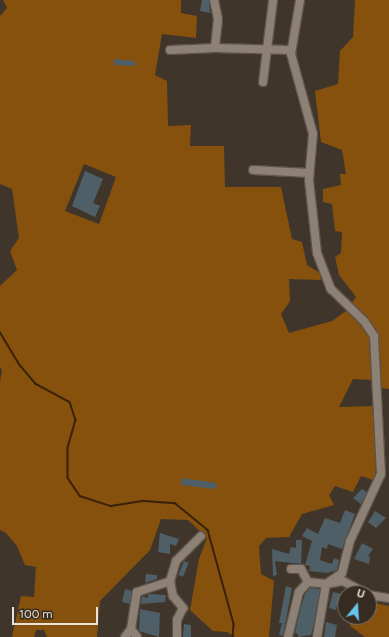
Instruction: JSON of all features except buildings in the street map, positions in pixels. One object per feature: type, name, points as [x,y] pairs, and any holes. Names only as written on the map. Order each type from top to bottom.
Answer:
[{"type":"street","points":[[214,0],[218,19],[215,48]]},
{"type":"street","points":[[263,82],[274,0]]},
{"type":"street","points":[[300,0],[291,50],[293,63],[313,134],[309,173],[319,262],[331,288],[371,329],[377,358],[381,474],[350,541],[342,573],[326,584],[317,637]]},
{"type":"street","points":[[170,50],[215,48],[291,50]]},
{"type":"street","points":[[253,170],[309,173]]},
{"type":"street","points":[[177,637],[176,620],[183,608],[174,596],[170,581],[176,561],[201,536]]},
{"type":"street","points":[[291,568],[301,569],[308,582]]},
{"type":"street","points":[[125,637],[131,629],[137,592],[170,581]]},
{"type":"street","points":[[308,582],[326,584],[342,581],[350,585]]},
{"type":"street","points":[[288,637],[299,592],[308,582]]},
{"type":"street","points":[[377,596],[389,598]]},
{"type":"street","points":[[131,629],[136,637]]},
{"type":"shaded area","points":[[3,0],[181,0],[181,13],[197,16],[196,38],[162,34],[155,75],[167,81],[168,126],[191,125],[190,146],[224,146],[225,187],[281,187],[292,239],[302,242],[307,265],[320,273],[321,280],[289,279],[290,301],[281,314],[289,333],[332,321],[346,311],[356,297],[339,275],[335,257],[341,253],[342,232],[335,231],[332,204],[323,202],[323,189],[341,185],[340,174],[346,174],[342,150],[321,142],[315,91],[338,84],[340,51],[353,37],[355,0],[389,0],[389,389],[380,388],[372,380],[353,379],[339,407],[372,406],[377,451],[375,476],[373,480],[361,476],[353,492],[335,486],[329,495],[334,505],[302,514],[289,537],[266,538],[259,546],[261,574],[274,581],[269,637],[235,637],[227,632],[213,631],[190,610],[199,559],[207,538],[188,520],[161,519],[150,550],[100,601],[97,637],[47,637],[44,630],[36,630],[34,637],[12,637],[21,596],[34,597],[36,567],[25,565],[17,546],[6,533],[0,530],[0,382],[2,370],[0,367],[0,286],[17,270],[10,251],[19,238],[12,189],[0,184],[0,16],[7,8]],"holes":[[[84,164],[116,177],[99,224],[65,211]]]},
{"type":"shaded area","points":[[377,604],[389,606],[389,637],[365,637],[350,626],[377,625]]},
{"type":"waterway","points":[[0,332],[20,365],[36,384],[70,402],[76,420],[68,448],[68,478],[80,496],[111,506],[144,501],[175,503],[208,530],[234,624],[233,637]]}]
